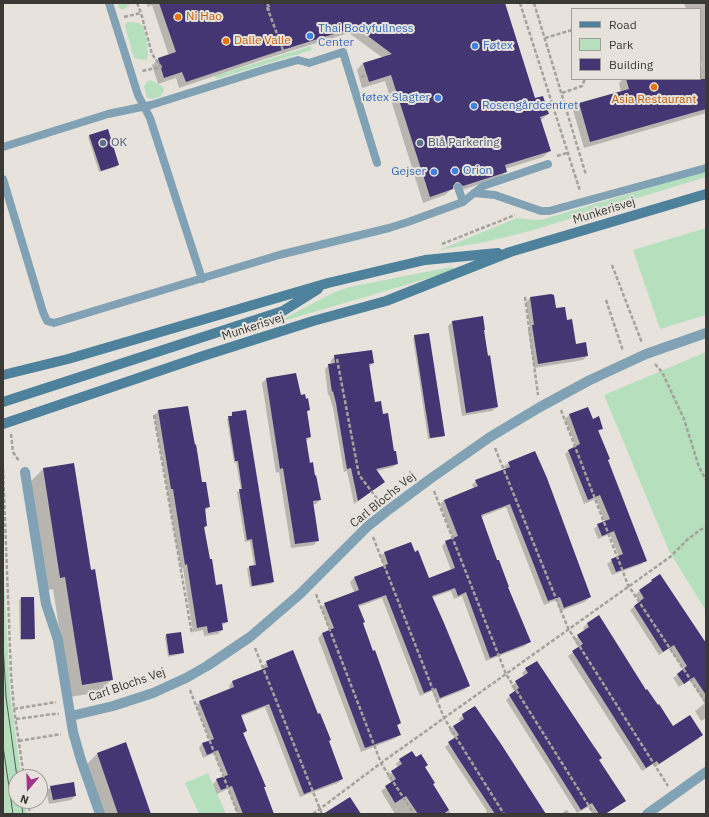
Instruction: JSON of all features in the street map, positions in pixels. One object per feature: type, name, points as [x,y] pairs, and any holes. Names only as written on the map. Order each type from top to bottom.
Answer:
[{"type":"main road","name":"Munkerisvej","points":[[6,423],[313,321],[386,301],[510,252],[706,194]]},
{"type":"main road","name":"Munkerisvej","points":[[3,376],[68,359],[328,283],[425,260],[510,252]]},
{"type":"main road","points":[[3,402],[284,311],[328,283]]},
{"type":"street","name":"Carl Blochs Vej","points":[[71,716],[113,706],[153,693],[186,678],[207,666],[250,637],[312,584],[368,526],[430,479],[490,437],[556,398],[627,363],[646,354],[706,334]]},
{"type":"street","points":[[25,472],[46,604],[58,640],[73,732],[100,814]]},
{"type":"street","points":[[647,814],[673,794],[706,772]]},
{"type":"lane","points":[[109,3],[138,95],[150,118],[202,278]]},
{"type":"lane","points":[[3,147],[108,114],[143,106],[287,63],[298,60],[309,63],[343,52],[377,163]]},
{"type":"lane","points":[[3,179],[45,318],[50,322],[54,322],[279,255],[389,228],[464,202],[483,186],[548,164]]},
{"type":"lane","points":[[474,193],[495,195],[541,211],[549,211],[706,168]]},
{"type":"lane","points":[[458,187],[464,202]]},
{"type":"path","points":[[131,74],[161,66],[152,54],[137,3]]},
{"type":"path","points":[[520,3],[581,194]]},
{"type":"path","points":[[534,3],[586,175]]},
{"type":"path","points":[[267,8],[287,63]]},
{"type":"path","points":[[114,19],[141,13]]},
{"type":"path","points":[[545,38],[571,30]]},
{"type":"path","points":[[562,93],[582,86],[585,80]]},
{"type":"path","points":[[612,265],[646,354],[662,372],[684,419],[699,467],[706,480]]},
{"type":"path","points":[[525,297],[540,407]]},
{"type":"path","points":[[606,300],[627,363]]},
{"type":"path","points":[[337,359],[359,475],[387,511]]},
{"type":"path","points":[[556,398],[628,585],[706,703]]},
{"type":"path","points":[[154,415],[192,634]]},
{"type":"path","points":[[6,423],[13,452],[25,472]]},
{"type":"path","points":[[490,437],[568,628],[673,794]]},
{"type":"path","points":[[3,469],[14,709],[23,769]]},
{"type":"path","points":[[430,479],[506,674],[594,814]]},
{"type":"path","points":[[368,526],[444,718],[504,814]]},
{"type":"path","points":[[313,814],[568,628],[670,557],[688,539],[700,530],[706,528]]},
{"type":"path","points":[[312,584],[381,763],[414,814]]},
{"type":"path","points":[[250,637],[322,814]]},
{"type":"path","points":[[186,678],[238,814]]},
{"type":"path","points":[[14,709],[68,700]]},
{"type":"path","points":[[16,720],[54,714],[71,716]]},
{"type":"path","points":[[19,741],[73,732]]},
{"type":"green space","points":[[118,3],[132,3],[123,10],[119,8]]},
{"type":"green space","points":[[127,22],[139,23],[143,26],[147,42],[148,56],[146,60],[134,58],[125,26]]},
{"type":"green space","points":[[311,46],[312,50],[216,79],[215,76]]},
{"type":"green space","points":[[151,80],[163,87],[164,90],[161,96],[153,99],[147,98],[144,86]]},
{"type":"green space","points":[[706,171],[706,177],[530,231],[485,242],[439,250],[517,218],[536,220],[544,219]]},
{"type":"green space","points":[[706,228],[706,315],[660,329],[633,250]]},
{"type":"green space","points":[[451,267],[455,269],[453,271],[273,324],[335,292],[349,287]]},
{"type":"green space","points":[[706,352],[706,611],[669,551],[604,395]]},
{"type":"green space","points":[[3,555],[10,693],[20,769],[8,769],[8,809],[26,809],[27,814],[3,814]]},
{"type":"green space","points":[[208,773],[226,814],[199,814],[185,783]]},
{"type":"building","name":"Rosengårdcentret","points":[[159,3],[505,3],[535,98],[543,96],[549,114],[540,117],[551,151],[505,165],[507,172],[463,186],[459,182],[456,182],[453,189],[430,197],[391,75],[369,82],[363,63],[392,54],[356,27],[186,82],[182,72],[164,78],[158,58],[176,52]]},
{"type":"building","points":[[706,79],[706,109],[590,142],[579,103],[629,89],[626,80]]},
{"type":"building","points":[[108,129],[119,165],[101,171],[89,135]]},
{"type":"building","points":[[551,294],[554,295],[556,308],[565,307],[567,320],[572,319],[576,344],[586,342],[588,356],[538,364],[532,325],[534,325],[530,297]]},
{"type":"building","points":[[483,316],[488,356],[490,355],[498,407],[466,413],[452,321]]},
{"type":"building","points":[[429,333],[445,436],[430,438],[414,335]]},
{"type":"building","points":[[372,350],[374,363],[369,364],[375,402],[381,401],[383,414],[388,413],[394,451],[396,451],[398,464],[376,469],[385,482],[358,501],[351,468],[347,469],[328,364],[335,363],[334,355]]},
{"type":"building","points":[[296,373],[301,395],[305,394],[306,399],[308,398],[310,410],[307,411],[311,437],[306,438],[310,463],[313,462],[321,500],[313,501],[319,541],[295,544],[283,468],[280,469],[266,378]]},
{"type":"building","points":[[188,406],[202,482],[206,482],[210,507],[205,508],[207,526],[204,527],[210,559],[212,559],[216,585],[222,584],[228,622],[222,623],[223,630],[208,633],[207,626],[197,628],[187,564],[185,565],[173,489],[171,489],[158,410]]},
{"type":"building","points":[[588,407],[593,419],[599,416],[603,429],[598,430],[647,561],[616,572],[611,559],[623,554],[614,531],[602,536],[597,524],[610,519],[600,495],[588,500],[568,450],[580,444],[569,414]]},
{"type":"building","points":[[246,410],[274,582],[252,586],[249,566],[256,565],[252,539],[247,540],[239,489],[242,489],[238,461],[235,461],[228,416],[232,416],[232,412]]},
{"type":"building","points":[[535,451],[547,478],[591,597],[564,608],[560,597],[548,601],[510,504],[481,515],[497,560],[499,560],[508,587],[531,642],[490,658],[466,592],[458,596],[455,588],[432,596],[470,686],[440,698],[436,688],[424,693],[386,595],[358,605],[365,622],[363,623],[373,651],[375,650],[401,723],[397,725],[401,735],[365,748],[322,633],[334,628],[324,603],[359,590],[354,577],[388,564],[384,552],[411,542],[415,552],[418,550],[429,578],[455,568],[445,541],[458,536],[444,500],[478,486],[475,480],[510,467],[508,462]]},
{"type":"building","points":[[74,463],[91,570],[95,569],[113,680],[82,685],[65,577],[60,578],[43,468]]},
{"type":"building","points":[[660,574],[706,643],[706,695],[694,677],[684,684],[677,674],[687,666],[674,645],[663,652],[634,606],[644,598],[639,590]]},
{"type":"building","points":[[21,597],[34,597],[35,639],[21,639]]},
{"type":"building","points":[[599,615],[646,690],[647,689],[658,705],[659,704],[673,726],[690,715],[703,735],[659,764],[657,761],[646,768],[572,651],[583,644],[577,635],[589,627],[587,623]]},
{"type":"building","points":[[181,632],[184,653],[169,655],[166,634]]},
{"type":"building","points":[[293,650],[318,714],[320,713],[331,740],[329,741],[343,779],[304,794],[269,704],[241,715],[247,731],[243,733],[266,787],[264,787],[274,814],[243,814],[232,786],[221,790],[216,779],[228,775],[218,750],[207,755],[202,743],[214,739],[199,701],[234,687],[232,681],[268,667],[266,661]]},
{"type":"building","points":[[537,661],[602,758],[599,760],[626,801],[605,814],[599,814],[592,803],[581,810],[509,695],[519,688],[515,681],[528,673],[525,668]]},
{"type":"building","points":[[475,706],[546,814],[495,814],[458,758],[448,742],[459,735],[453,726],[464,719],[462,714]]},
{"type":"building","points":[[126,742],[151,814],[118,814],[97,753]]},
{"type":"building","points":[[412,751],[416,757],[421,754],[428,765],[425,767],[435,783],[433,784],[449,810],[443,814],[418,814],[406,796],[395,803],[385,786],[396,779],[391,771],[402,764],[399,759]]},
{"type":"building","points":[[74,782],[76,796],[53,800],[50,786]]},
{"type":"building","points":[[350,797],[361,814],[323,814]]},
{"type":"tram line","points":[[3,643],[6,697],[16,769]]},
{"type":"tram line","points":[[3,746],[13,814]]},
{"type":"tram line","points":[[22,809],[23,814]]},
{"type":"place","name":"Ni Hao","points":[[178,17]]},
{"type":"place","name":"Thai Bodyfullness Center","points":[[310,36]]},
{"type":"place","name":"Dalle Valle","points":[[226,41]]},
{"type":"place","name":"Føtex","points":[[475,46]]},
{"type":"place","name":"Asia Restaurant","points":[[654,87]]},
{"type":"place","name":"føtex Slagter","points":[[438,98]]},
{"type":"place","name":"Rosengårdcentret","points":[[474,106]]},
{"type":"place","name":"OK","points":[[103,143]]},
{"type":"place","name":"Blå Parkering","points":[[420,143]]},
{"type":"place","name":"Orion","points":[[455,171]]},
{"type":"place","name":"Gejser","points":[[434,172]]}]
